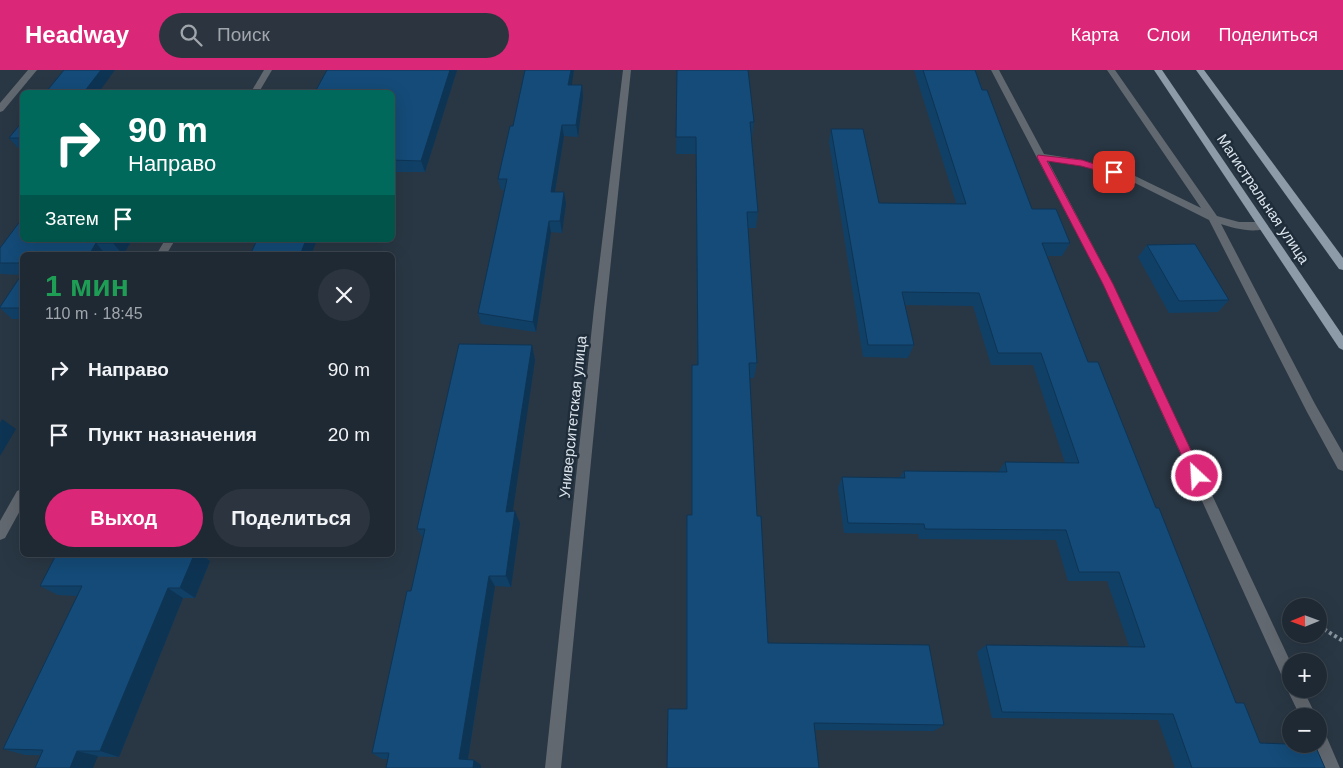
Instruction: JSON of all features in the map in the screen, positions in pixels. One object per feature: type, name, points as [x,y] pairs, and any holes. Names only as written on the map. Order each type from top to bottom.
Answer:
[{"type":"main road","name":"Магистральная улица","points":[[1158,70],[1343,345]]},
{"type":"main road","name":"Магистральная улица","points":[[1200,70],[1343,266]]},
{"type":"street","points":[[0,109],[33,70]]},
{"type":"street","points":[[256,90],[268,70]]},
{"type":"street","name":"Университетская улица","points":[[553,768],[600,308],[627,70]]},
{"type":"street","points":[[995,70],[1108,284],[1282,661]]},
{"type":"street","points":[[1111,70],[1213,218],[1311,408],[1343,465]]},
{"type":"street","points":[[1041,157],[1082,163],[1130,177],[1213,218],[1239,226],[1263,226]]},
{"type":"street","points":[[0,534],[20,499]]},
{"type":"street","points":[[1325,753],[1332,768]]},
{"type":"path","points":[[1328,631],[1343,640]]},
{"type":"building","points":[[64,70],[101,70],[86,90],[48,90]]},
{"type":"building","points":[[327,70],[450,70],[421,161],[395,160],[395,90],[316,90]]},
{"type":"building","points":[[525,70],[571,70],[568,85],[582,85],[576,125],[562,125],[551,192],[564,192],[560,221],[549,221],[533,322],[478,313],[507,179],[498,179],[510,126],[513,126]]},
{"type":"building","points":[[677,70],[748,70],[754,122],[750,122],[758,212],[747,212],[757,363],[749,363],[757,516],[761,516],[768,643],[929,645],[944,725],[814,723],[819,768],[667,768],[668,709],[687,709],[687,515],[692,515],[692,365],[698,365],[696,137],[676,137]]},
{"type":"building","points":[[923,70],[975,70],[982,90],[987,90],[1032,209],[1056,209],[1070,243],[1042,243],[1088,362],[1098,362],[1156,508],[1159,508],[1236,703],[1244,703],[1260,743],[1282,744],[1282,753],[1318,753],[1325,768],[1192,768],[1173,714],[1002,712],[986,645],[1145,647],[1119,572],[1079,572],[1066,530],[925,529],[924,524],[848,523],[842,477],[905,478],[904,471],[1007,472],[1005,462],[1079,463],[1041,353],[998,353],[979,293],[902,292],[914,345],[868,345],[831,129],[863,129],[879,203],[966,204]]},
{"type":"building","points":[[20,124],[20,138],[9,138]]},
{"type":"building","points":[[20,221],[20,242],[114,242],[96,243],[91,252],[20,252],[20,263],[0,263],[0,248]]},
{"type":"building","points":[[256,242],[305,242],[301,252],[251,252]]},
{"type":"building","points":[[1195,244],[1229,300],[1179,301],[1147,245]]},
{"type":"building","points":[[20,277],[20,308],[0,307]]},
{"type":"building","points":[[459,344],[532,345],[506,512],[515,511],[506,576],[489,576],[459,759],[474,760],[473,768],[386,768],[389,753],[372,753],[407,591],[411,591],[425,529],[417,529]]},
{"type":"building","points":[[55,557],[193,557],[180,588],[168,588],[100,751],[77,751],[70,768],[35,768],[43,750],[3,749],[82,586],[40,586]]},
{"type":"route","points":[[1114,172],[1082,163],[1041,157],[1108,284],[1197,476]]}]
